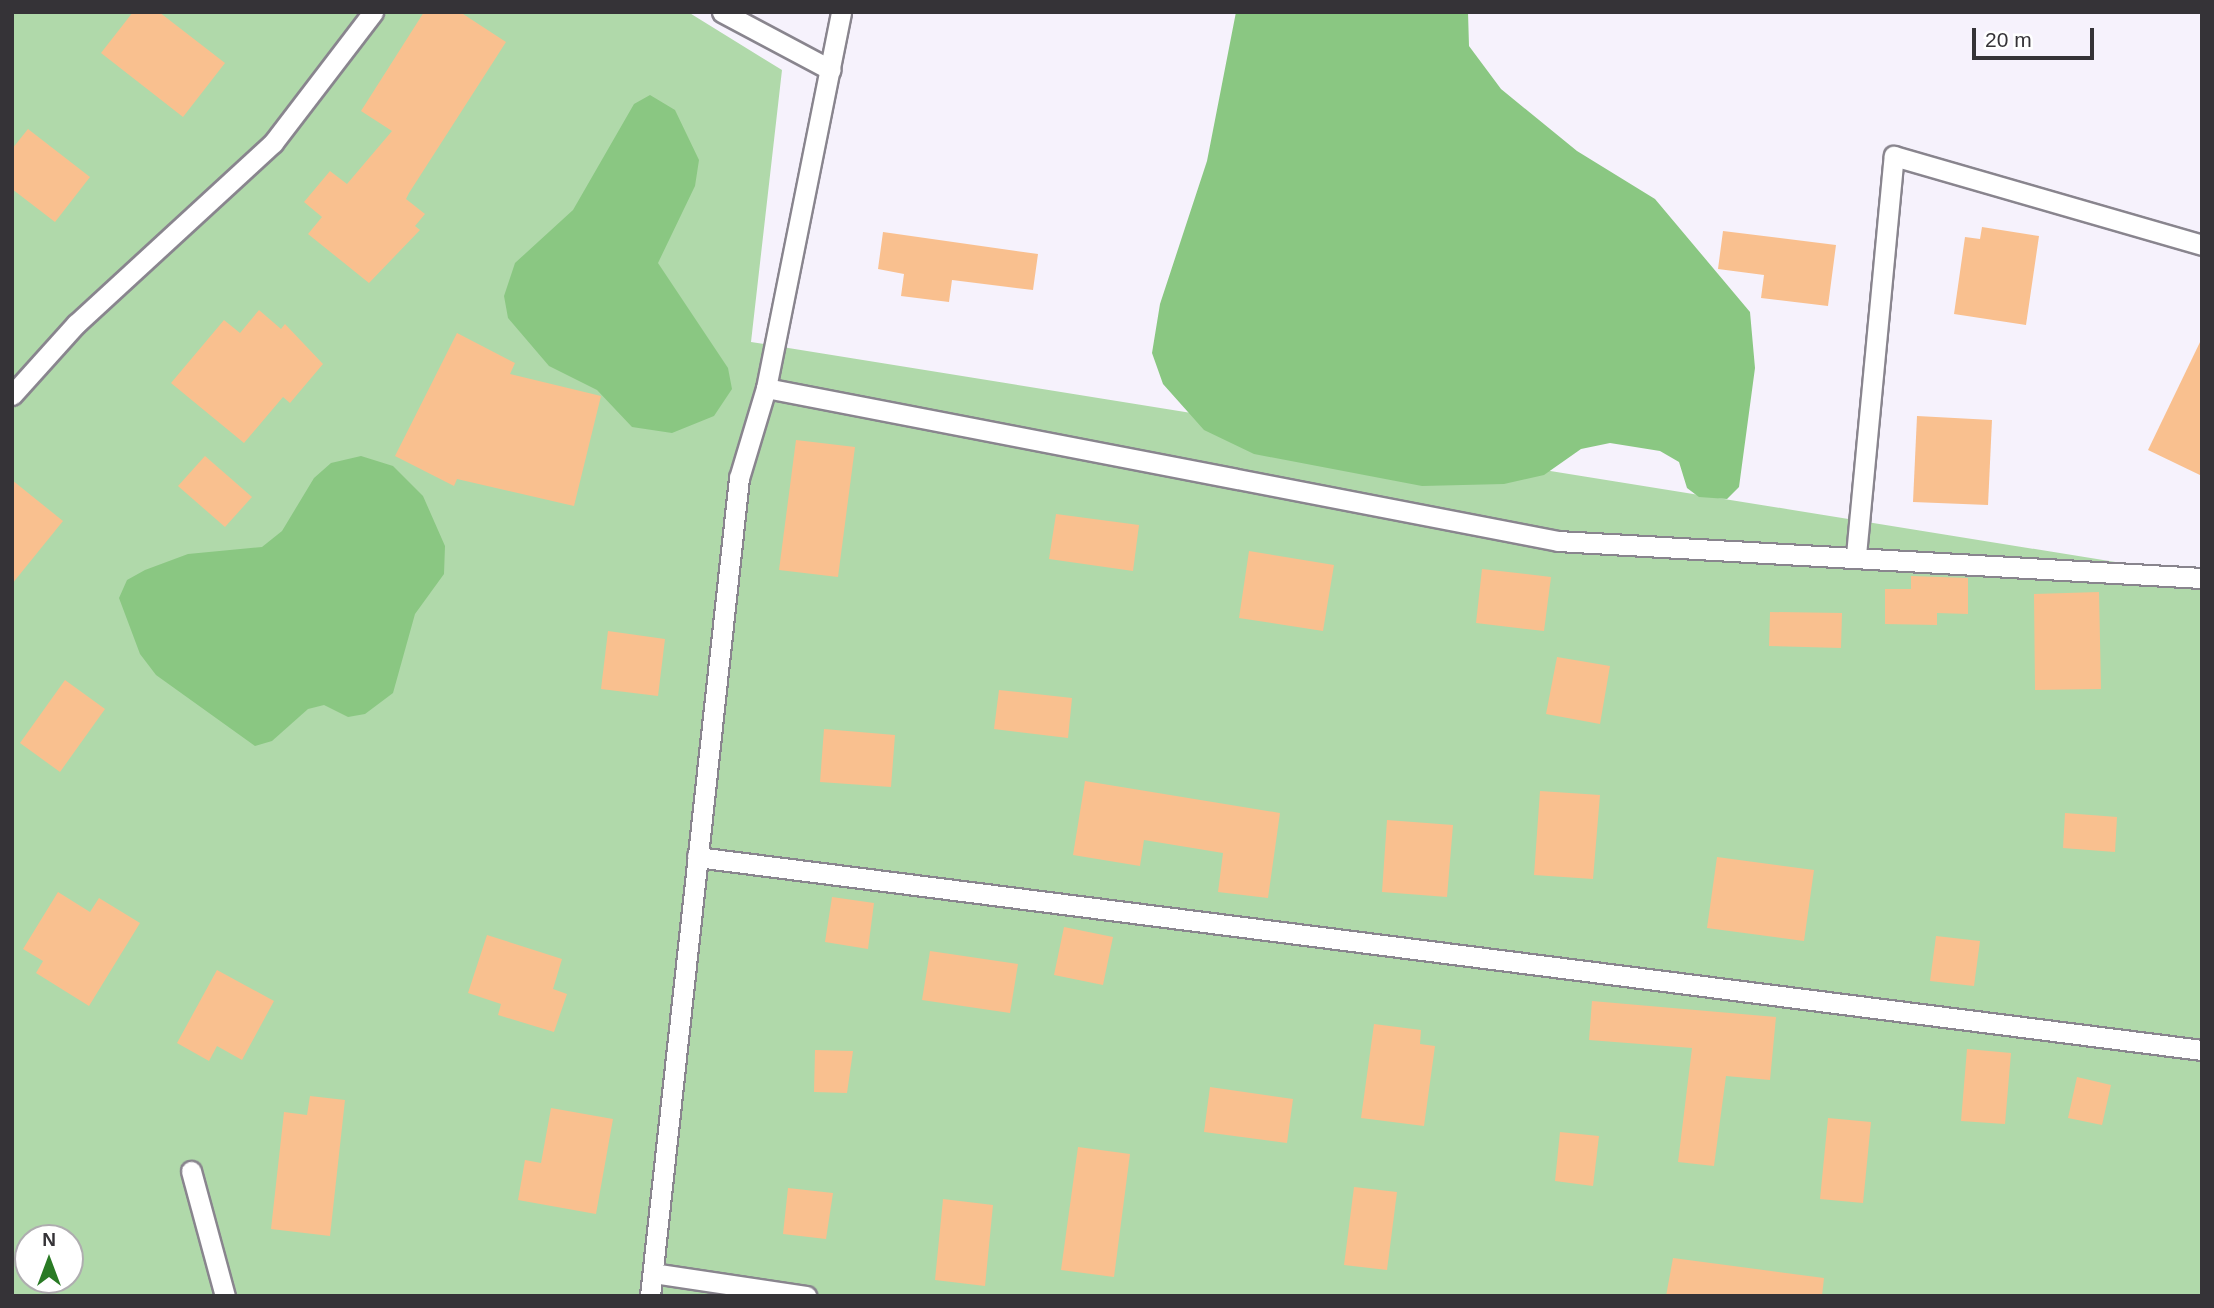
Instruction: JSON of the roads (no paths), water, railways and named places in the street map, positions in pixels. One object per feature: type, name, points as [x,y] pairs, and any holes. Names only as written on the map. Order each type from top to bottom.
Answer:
[{"type":"lane","points":[[12,395],[76,324],[272,143],[373,12]]},
{"type":"lane","points":[[722,12],[831,70]]},
{"type":"lane","points":[[650,1296],[739,478],[766,388],[841,12]]},
{"type":"lane","points":[[1856,555],[1894,156],[2202,245]]},
{"type":"lane","points":[[766,388],[1558,541],[1856,555],[2202,578]]},
{"type":"lane","points":[[697,857],[2202,1050]]},
{"type":"lane","points":[[191,1171],[225,1296]]},
{"type":"lane","points":[[653,1273],[806,1296]]}]
